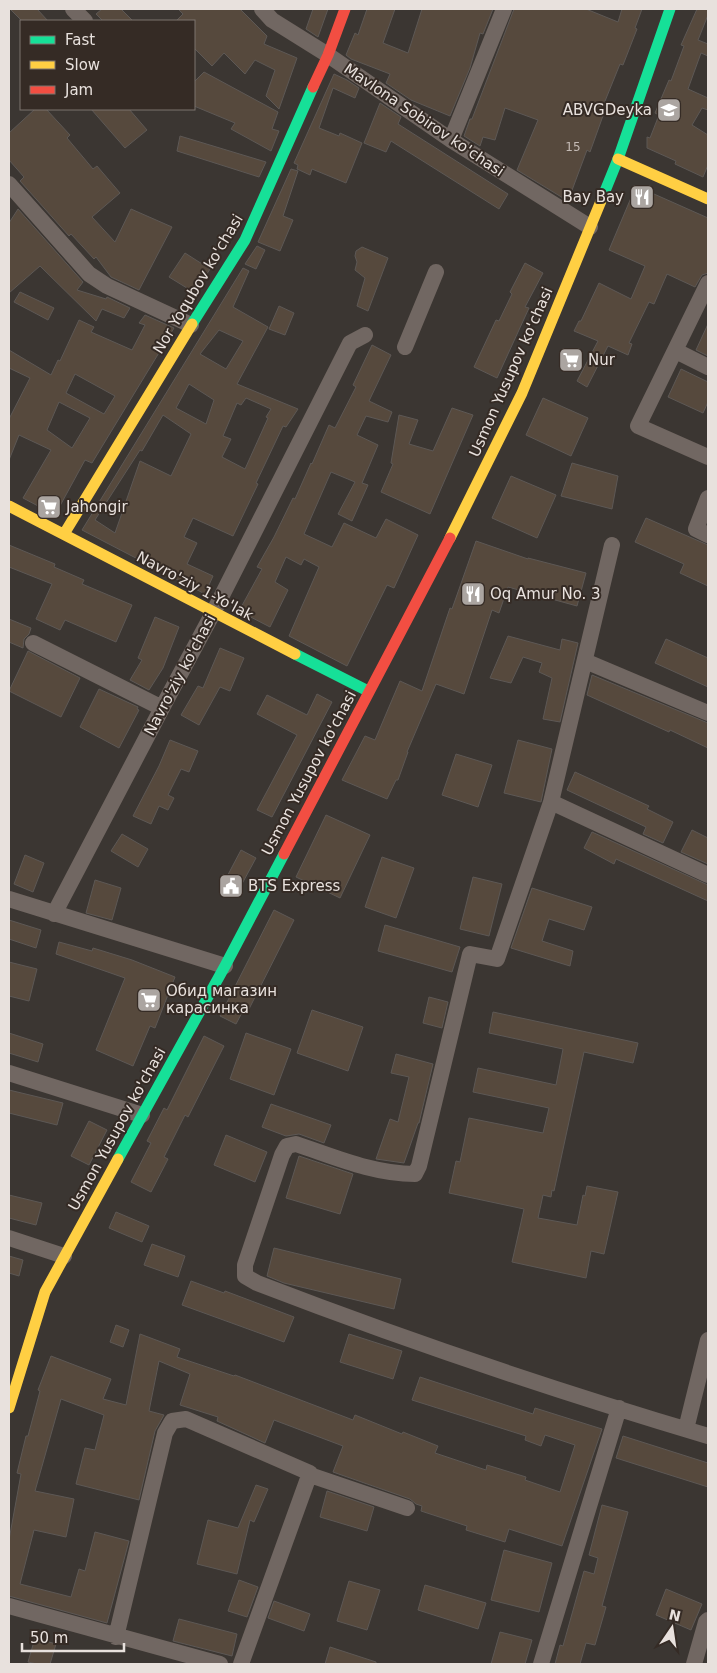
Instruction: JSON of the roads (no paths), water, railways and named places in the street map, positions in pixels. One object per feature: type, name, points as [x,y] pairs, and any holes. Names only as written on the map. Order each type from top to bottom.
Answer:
[{"type":"main road","name":"Nor Yoqubov ko'chasi","points":[[64,534],[245,240],[328,55],[345,9]]},
{"type":"main road","name":"Usmon Yusupov ko'chasi","points":[[9,1408],[45,1292],[225,966],[474,492],[522,393],[618,159],[670,9]]},
{"type":"main road","points":[[618,159],[708,199]]},
{"type":"main road","name":"Navro'ziy 1-Yo'lak","points":[[9,506],[368,691]]},
{"type":"street","points":[[73,9],[84,20]]},
{"type":"street","name":"Mavlona Sobirov ko'chasi","points":[[262,9],[272,20],[328,55],[451,140],[590,227]]},
{"type":"street","points":[[451,140],[504,9]]},
{"type":"street","points":[[9,184],[89,274],[107,286],[191,325]]},
{"type":"street","points":[[405,347],[436,272]]},
{"type":"street","points":[[708,284],[638,426],[708,456]]},
{"type":"street","name":"Navro'ziy ko'chasi","points":[[54,914],[214,613],[350,343],[365,336]]},
{"type":"street","points":[[676,352],[708,367]]},
{"type":"street","points":[[708,498],[696,529],[708,535]]},
{"type":"street","points":[[612,545],[551,802],[497,959],[470,954],[415,1174],[371,1170],[296,1144],[287,1146],[282,1155],[245,1265],[245,1276],[257,1283],[345,1317],[498,1369],[708,1436]]},
{"type":"street","points":[[33,643],[162,708]]},
{"type":"street","points":[[585,661],[708,713]]},
{"type":"street","points":[[551,802],[708,875]]},
{"type":"street","points":[[9,899],[225,966]]},
{"type":"street","points":[[9,1073],[142,1115]]},
{"type":"street","points":[[9,1238],[64,1256]]},
{"type":"street","points":[[686,1429],[708,1340]]},
{"type":"street","points":[[540,1664],[619,1408]]},
{"type":"street","points":[[116,1637],[165,1433],[172,1421],[186,1419],[310,1474],[407,1508]]},
{"type":"street","points":[[241,1664],[310,1474]]},
{"type":"street","points":[[9,1606],[116,1637],[220,1664]]},
{"type":"street","points":[[694,1664],[708,1620]]},
{"type":"place","name":"ABVGDeyka","points":[[669,110]]},
{"type":"place","name":"Bay Bay","points":[[642,197]]},
{"type":"place","name":"Nur","points":[[571,360]]},
{"type":"place","name":"Jahongir","points":[[49,507]]},
{"type":"place","name":"Oq Amur No. 3","points":[[473,594]]},
{"type":"place","name":"BTS Express","points":[[231,886]]},
{"type":"place","name":"Обид магазин карасинка","points":[[149,1000]]}]
